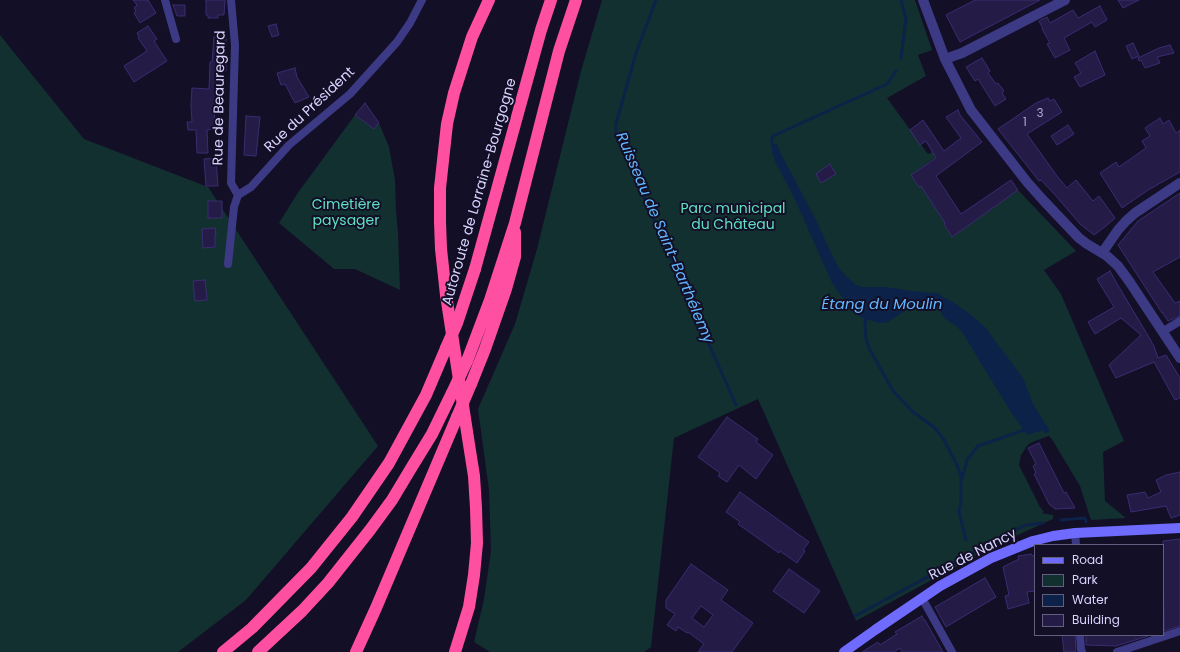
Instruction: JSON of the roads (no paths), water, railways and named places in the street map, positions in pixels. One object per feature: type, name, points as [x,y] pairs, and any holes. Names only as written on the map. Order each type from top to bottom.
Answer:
[{"type":"highway","points":[[455,652],[469,607],[474,575],[477,543],[476,508],[470,446],[446,295],[441,249],[440,188],[447,124],[454,92],[472,37],[489,0]]},
{"type":"highway","name":"Autoroute de Lorraine-Bourgogne","points":[[223,652],[252,628],[311,568],[352,517],[389,463],[426,395],[457,323],[476,269],[541,30],[551,0]]},
{"type":"highway","points":[[258,652],[328,583],[370,530],[392,500],[432,434],[452,393],[475,340],[490,300],[515,223],[559,51],[576,0]]},
{"type":"highway","points":[[356,652],[485,349],[506,289],[515,257],[515,223]]},
{"type":"main road","name":"Rue de Nancy","points":[[844,652],[922,598],[966,571],[1012,549],[1033,541],[1053,536],[1075,534],[1180,528]]},
{"type":"street","points":[[165,0],[176,39]]},
{"type":"street","name":"Rue de Beauregard","points":[[231,0],[235,45],[231,183],[238,195]]},
{"type":"street","name":"Rue du Président","points":[[238,195],[251,188],[288,145],[350,94],[397,42],[410,23],[422,0]]},
{"type":"street","points":[[923,0],[945,59],[971,110],[1027,182],[1079,238],[1102,253],[1124,273],[1180,358]]},
{"type":"street","points":[[945,59],[962,53],[1065,0]]},
{"type":"street","points":[[1102,253],[1113,236],[1135,213],[1180,184]]},
{"type":"street","points":[[228,264],[234,207],[238,195]]},
{"type":"street","points":[[1162,332],[1180,321]]},
{"type":"street","points":[[1075,534],[1076,544]]},
{"type":"street","points":[[922,598],[952,652]]},
{"type":"street","points":[[1116,652],[1180,631]]},
{"type":"street","points":[[1080,636],[1082,652]]},
{"type":"water","name":"Étang du Moulin","points":[[777,144],[833,257],[839,268],[846,276],[861,287],[886,287],[938,293],[970,314],[985,327],[1023,378],[1033,404],[1050,431],[1045,434],[1043,430],[1027,435],[1009,409],[962,332],[955,325],[944,318],[936,304],[930,300],[926,300],[905,311],[888,322],[880,323],[862,318],[854,312],[832,283],[796,202],[775,161],[772,153],[772,145]]},
{"type":"waterway","name":"Ruisseau de Saint-Barthélemy","points":[[656,0],[636,53],[616,124],[616,135],[736,405]]},
{"type":"waterway","name":"Ruisseau de Saint-Barthélemy","points":[[901,0],[906,19],[901,58]]},
{"type":"waterway","name":"Ruisseau de Saint-Barthélemy","points":[[774,148],[772,145],[773,136],[887,84],[896,71]]},
{"type":"waterway","name":"Ruisseau de Saint-Barthélemy","points":[[866,316],[866,339],[870,350],[893,391],[913,412],[935,428],[944,440],[957,465],[961,476],[961,500],[959,512],[966,540]]},
{"type":"waterway","points":[[962,479],[967,460],[978,446],[1024,430]]},
{"type":"waterway","points":[[1061,520],[1085,518],[1086,522]]},
{"type":"waterway","points":[[855,616],[1011,532],[1026,525],[1043,523]]},
{"type":"park label","name":"Cimetière paysager","points":[[346,214]]},
{"type":"park label","name":"Parc municipal du Château","points":[[733,218]]}]
